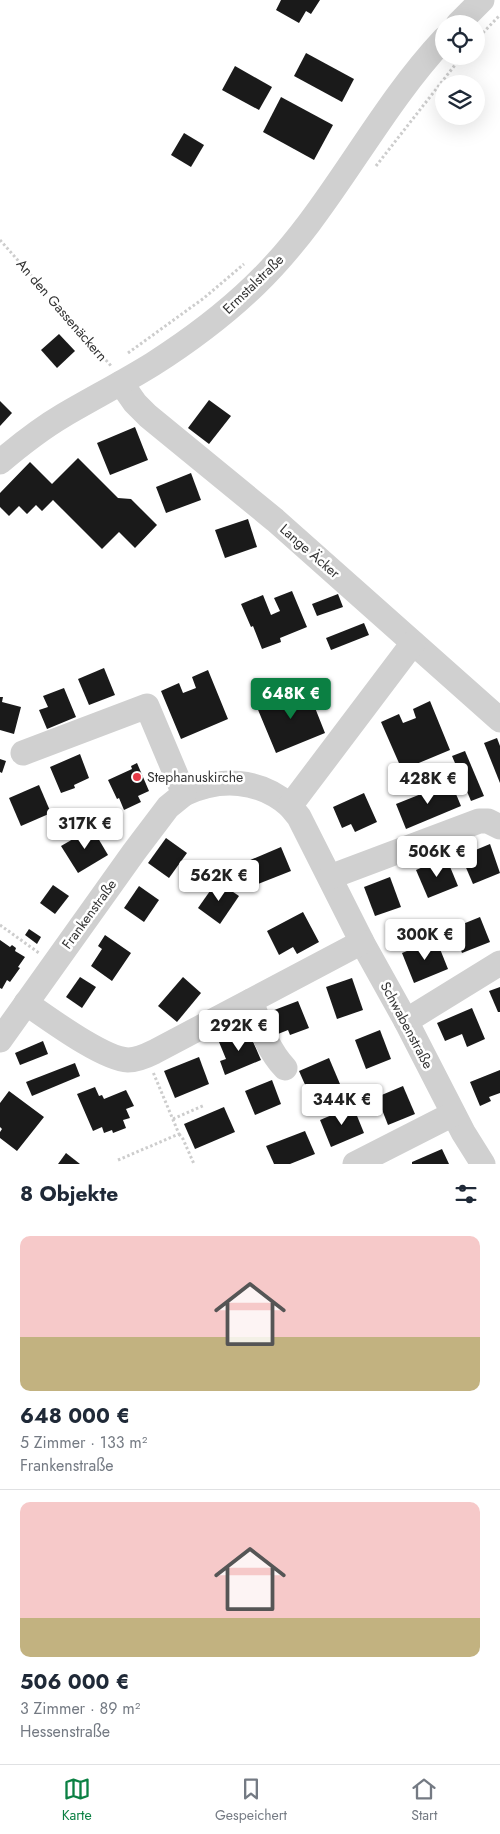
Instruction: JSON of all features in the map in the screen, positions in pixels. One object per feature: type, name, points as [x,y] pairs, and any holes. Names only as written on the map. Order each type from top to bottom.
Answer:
[{"type":"street","points":[[467,15],[482,0]]},
{"type":"street","name":"Ermstalstraße","points":[[0,462],[119,373],[153,364],[208,325],[254,286],[280,259],[319,210],[401,90],[435,50]]},
{"type":"street","name":"Lange Äcker","points":[[119,373],[135,403],[165,431],[275,520],[500,720]]},
{"type":"street","points":[[290,806],[413,643]]},
{"type":"street","points":[[23,753],[147,706],[184,794]]},
{"type":"street","name":"Frankenstraße","points":[[0,1040],[168,807],[184,794],[210,784],[251,785],[275,794],[290,806]]},
{"type":"street","name":"Schwabenstraße","points":[[290,806],[298,816],[453,1114],[483,1164]]},
{"type":"street","points":[[330,877],[479,821],[488,821],[500,827]]},
{"type":"street","points":[[26,1003],[110,1056],[129,1060],[146,1056],[362,942]]},
{"type":"street","points":[[406,1021],[500,963]]},
{"type":"street","points":[[251,1001],[274,1055],[285,1068]]},
{"type":"street","points":[[355,1164],[453,1114]]},
{"type":"path","points":[[485,31],[500,15]]},
{"type":"path","name":"An den Gassenäckern","points":[[0,240],[119,373]]},
{"type":"path","points":[[126,356],[222,284],[247,261]]},
{"type":"path","points":[[0,925],[53,964]]},
{"type":"path","points":[[146,1056],[179,1134],[194,1164]]},
{"type":"path","points":[[173,1118],[205,1105]]},
{"type":"path","points":[[118,1160],[179,1134]]},
{"type":"building","points":[[281,0],[320,0],[311,14],[306,11],[299,23],[276,10]]},
{"type":"building","points":[[306,53],[354,79],[342,102],[294,76]]},
{"type":"building","points":[[235,66],[272,87],[259,110],[222,90]]},
{"type":"building","points":[[281,97],[333,125],[314,160],[263,132]]},
{"type":"building","points":[[184,133],[204,145],[191,167],[171,155]]},
{"type":"building","points":[[59,334],[75,351],[57,368],[41,350]]},
{"type":"building","points":[[209,400],[231,416],[209,444],[188,428]]},
{"type":"building","points":[[0,401],[12,413],[0,426]]},
{"type":"building","points":[[135,427],[148,460],[110,475],[97,443]]},
{"type":"building","points":[[78,458],[118,498],[131,499],[157,525],[135,548],[119,532],[102,549],[53,500],[42,511],[36,505],[27,514],[19,506],[9,516],[0,507],[0,493],[30,462],[52,484]]},
{"type":"building","points":[[191,473],[201,500],[166,513],[156,487]]},
{"type":"building","points":[[248,519],[257,547],[225,558],[215,530]]},
{"type":"building","points":[[292,591],[307,627],[280,638],[281,642],[262,649],[253,626],[251,627],[241,604],[263,595],[271,615],[280,611],[274,598]]},
{"type":"building","points":[[338,594],[343,607],[317,616],[312,604]]},
{"type":"building","points":[[364,623],[369,635],[331,650],[326,638]]},
{"type":"building","points":[[104,668],[115,695],[89,705],[78,679]]},
{"type":"building","points":[[208,670],[228,719],[181,739],[161,691],[179,683],[183,693],[196,688],[192,677]]},
{"type":"building","points":[[306,685],[325,733],[276,753],[256,705],[274,698],[278,707],[292,702],[289,692]]},
{"type":"building","points":[[64,688],[76,717],[47,729],[39,710],[48,707],[43,696]]},
{"type":"building","points":[[0,697],[3,697],[2,702],[21,707],[14,734],[0,730]]},
{"type":"building","points":[[430,701],[450,750],[402,770],[381,722],[399,714],[403,723],[416,718],[413,709]]},
{"type":"building","points":[[497,738],[500,746],[500,783],[484,743]]},
{"type":"building","points":[[465,751],[484,796],[471,801],[452,756]]},
{"type":"building","points":[[80,754],[89,778],[74,785],[75,788],[61,793],[50,767]]},
{"type":"building","points":[[0,759],[6,761],[2,773],[0,772]]},
{"type":"building","points":[[137,763],[149,791],[138,796],[141,802],[124,810],[108,780],[132,769],[131,766]]},
{"type":"building","points":[[451,782],[461,806],[406,829],[396,804]]},
{"type":"building","points":[[39,785],[51,813],[21,826],[9,798]]},
{"type":"building","points":[[364,793],[377,822],[355,832],[351,824],[342,828],[333,807]]},
{"type":"building","points":[[92,828],[108,855],[78,873],[61,846]]},
{"type":"building","points":[[166,838],[187,853],[169,878],[148,863]]},
{"type":"building","points":[[490,844],[500,873],[473,884],[461,856]]},
{"type":"building","points":[[281,847],[291,871],[258,884],[248,861]]},
{"type":"building","points":[[446,857],[458,886],[428,898],[416,870]]},
{"type":"building","points":[[390,877],[401,907],[375,916],[364,887]]},
{"type":"building","points":[[217,881],[239,896],[220,924],[198,908]]},
{"type":"building","points":[[53,885],[69,896],[55,914],[40,903]]},
{"type":"building","points":[[139,886],[159,900],[144,922],[124,908]]},
{"type":"building","points":[[303,912],[319,942],[297,954],[293,947],[279,955],[267,931]]},
{"type":"building","points":[[480,917],[490,942],[462,953],[453,928]]},
{"type":"building","points":[[29,929],[41,937],[37,944],[25,935]]},
{"type":"building","points":[[105,935],[131,953],[112,981],[91,966],[102,949],[98,946]]},
{"type":"building","points":[[436,939],[448,969],[414,983],[402,953]]},
{"type":"building","points":[[0,940],[10,947],[12,945],[16,948],[15,951],[25,957],[10,982],[7,980],[2,989],[0,988]]},
{"type":"building","points":[[80,977],[96,987],[82,1008],[66,997]]},
{"type":"building","points":[[183,977],[201,993],[177,1022],[158,1006]]},
{"type":"building","points":[[352,978],[363,1010],[337,1019],[326,987]]},
{"type":"building","points":[[500,987],[500,1012],[498,1012],[489,991]]},
{"type":"building","points":[[298,1001],[309,1028],[290,1035],[288,1030],[278,1034],[269,1012]]},
{"type":"building","points":[[472,1008],[485,1039],[467,1047],[462,1034],[445,1041],[437,1023]]},
{"type":"building","points":[[248,1030],[261,1060],[225,1075],[220,1061],[226,1059],[219,1042]]},
{"type":"building","points":[[380,1030],[391,1059],[366,1069],[355,1040]]},
{"type":"building","points":[[43,1041],[48,1054],[20,1065],[15,1053]]},
{"type":"building","points":[[199,1057],[209,1084],[175,1098],[164,1071]]},
{"type":"building","points":[[329,1058],[340,1084],[310,1096],[299,1071]]},
{"type":"building","points":[[75,1063],[80,1076],[32,1096],[26,1082]]},
{"type":"building","points":[[500,1070],[500,1093],[489,1097],[491,1101],[480,1106],[470,1082]]},
{"type":"building","points":[[272,1080],[281,1104],[255,1115],[245,1091]]},
{"type":"building","points":[[403,1086],[415,1114],[388,1125],[377,1097]]},
{"type":"building","points":[[95,1087],[99,1096],[102,1095],[104,1099],[126,1090],[134,1106],[126,1109],[130,1118],[123,1120],[126,1128],[113,1133],[112,1130],[104,1133],[102,1127],[93,1131],[77,1094]]},
{"type":"building","points":[[9,1091],[44,1117],[17,1151],[0,1138],[2,1129],[0,1127],[0,1103]]},
{"type":"building","points":[[353,1106],[364,1133],[331,1147],[320,1120]]},
{"type":"building","points":[[224,1107],[235,1132],[195,1149],[184,1124]]},
{"type":"building","points":[[305,1131],[315,1154],[290,1164],[274,1164],[266,1146]]},
{"type":"building","points":[[442,1149],[449,1164],[412,1164],[412,1162]]},
{"type":"building","points":[[66,1153],[80,1164],[58,1164]]},
{"type":"place","name":"Stephanuskirche","points":[[137,777]]}]
